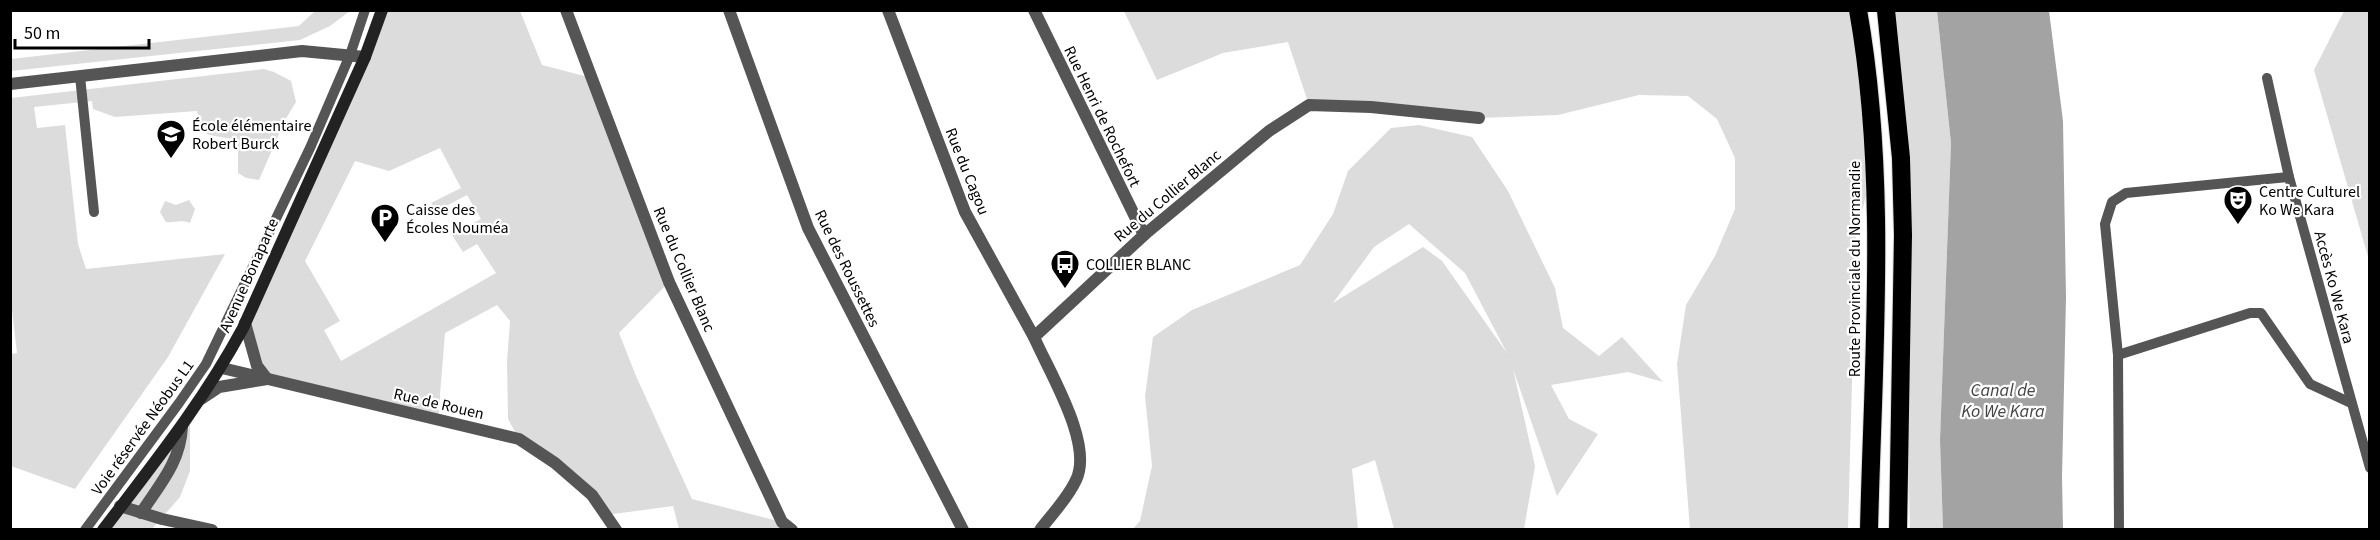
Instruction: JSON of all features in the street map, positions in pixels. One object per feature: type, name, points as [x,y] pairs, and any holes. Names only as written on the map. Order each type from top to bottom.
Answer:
[{"type":"highway","name":"Route Provinciale du Normandie","points":[[1858,10],[1875,160],[1876,236],[1869,530]]},
{"type":"highway","points":[[1886,10],[1901,158],[1903,235],[1898,530]]},
{"type":"main road","name":"Avenue Bonaparte","points":[[103,530],[182,427],[222,368],[245,323],[365,57],[382,10]]},
{"type":"street","name":"Rue du Collier Blanc","points":[[566,10],[669,282],[784,527]]},
{"type":"street","name":"Rue des Roussettes","points":[[729,10],[808,228],[963,530]]},
{"type":"street","name":"Rue du Cagou","points":[[888,10],[965,212],[1034,337]]},
{"type":"street","name":"Rue Henri de Rochefort","points":[[1034,10],[1144,236]]},
{"type":"street","points":[[10,84],[302,51],[365,57]]},
{"type":"street","name":"Rue du Collier Blanc","points":[[1034,337],[1144,236],[1269,130],[1309,105],[1371,107],[1479,118]]},
{"type":"street","points":[[201,399],[219,387],[267,379],[257,366],[245,323]]},
{"type":"street","points":[[1034,337],[1076,428],[1082,456],[1077,480],[1040,530]]},
{"type":"street","name":"Rue de Rouen","points":[[222,368],[519,439],[555,463],[592,495],[616,530]]},
{"type":"street","points":[[141,513],[174,465],[181,443],[182,427]]},
{"type":"street","points":[[120,507],[141,513],[162,524],[212,530]]},
{"type":"lane","name":"Voie réservée Néobus L1","points":[[85,530],[206,364],[310,148],[350,55],[365,10]]},
{"type":"lane","points":[[80,76],[94,212]]},
{"type":"lane","name":"Accès Ko We Kara","points":[[2266,78],[2289,177],[2370,468]]},
{"type":"lane","points":[[2119,530],[2118,355],[2105,224],[2112,202],[2126,193],[2289,177]]},
{"type":"lane","points":[[2118,355],[2250,313],[2261,313],[2310,384],[2351,404]]},
{"type":"shaded area","points":[[316,10],[350,11],[330,26],[300,40],[11,71],[11,59],[299,26]]},
{"type":"shaded area","points":[[382,11],[520,11],[542,65],[592,78],[669,282],[619,333],[692,499],[782,522],[779,529],[679,529],[673,506],[606,515],[519,439],[508,419],[507,362],[510,321],[497,305],[445,333],[438,420],[267,379],[245,323]],"holes":[[[440,148],[461,188],[431,203],[437,211],[467,195],[481,219],[452,235],[463,252],[477,244],[496,273],[341,361],[324,330],[340,321],[305,261],[355,161],[389,171]]]},
{"type":"shaded area","points":[[1124,11],[1858,11],[1875,160],[1856,235],[1848,529],[1690,529],[1677,364],[1686,305],[1715,256],[1735,209],[1735,158],[1717,119],[1688,96],[1639,95],[1558,115],[1479,118],[1309,105],[1288,42],[1223,53],[1157,80]]},
{"type":"shaded area","points":[[1886,11],[1937,11],[1951,143],[1940,440],[1943,529],[1910,529],[1901,158]]},
{"type":"shaded area","points":[[2344,11],[2369,11],[2369,260],[2314,70]]},
{"type":"shaded area","points":[[264,69],[291,81],[296,102],[285,120],[259,180],[246,178],[238,173],[238,140],[209,135],[202,131],[197,111],[115,117],[93,109],[92,101],[34,107],[37,128],[65,125],[78,244],[86,269],[225,254],[168,357],[75,489],[11,466],[11,354],[17,353],[10,293],[11,98]]},
{"type":"shaded area","points":[[1419,125],[1472,137],[1508,191],[1555,288],[1563,328],[1599,356],[1622,337],[1663,382],[1628,372],[1551,385],[1569,419],[1598,434],[1557,496],[1513,369],[1535,466],[1524,529],[1394,529],[1375,460],[1352,469],[1358,529],[1133,529],[1140,521],[1152,466],[1145,396],[1153,337],[1192,310],[1300,265],[1333,214],[1348,171],[1391,128]],"holes":[[[1409,224],[1465,273],[1507,353],[1442,261],[1423,247],[1333,303],[1374,247]]]},
{"type":"shaded area","points":[[189,200],[195,209],[190,223],[166,222],[160,212],[165,201],[176,205]]},
{"type":"shaded area","points":[[190,416],[190,471],[180,497],[152,529],[103,530]]},
{"type":"water","name":"Canal de Ko We Kara","points":[[1937,11],[2049,11],[2063,121],[2066,297],[2063,529],[1943,529],[1940,440],[1951,143]]},
{"type":"place","name":"École élémentaire Robert Burck","points":[[171,160]]},
{"type":"place","name":"Centre Culturel Ko We Kara","points":[[2238,226]]},
{"type":"place","name":"Caisse des Écoles Nouméa","points":[[385,244]]},
{"type":"place","name":"COLLIER BLANC","points":[[1065,290]]}]
